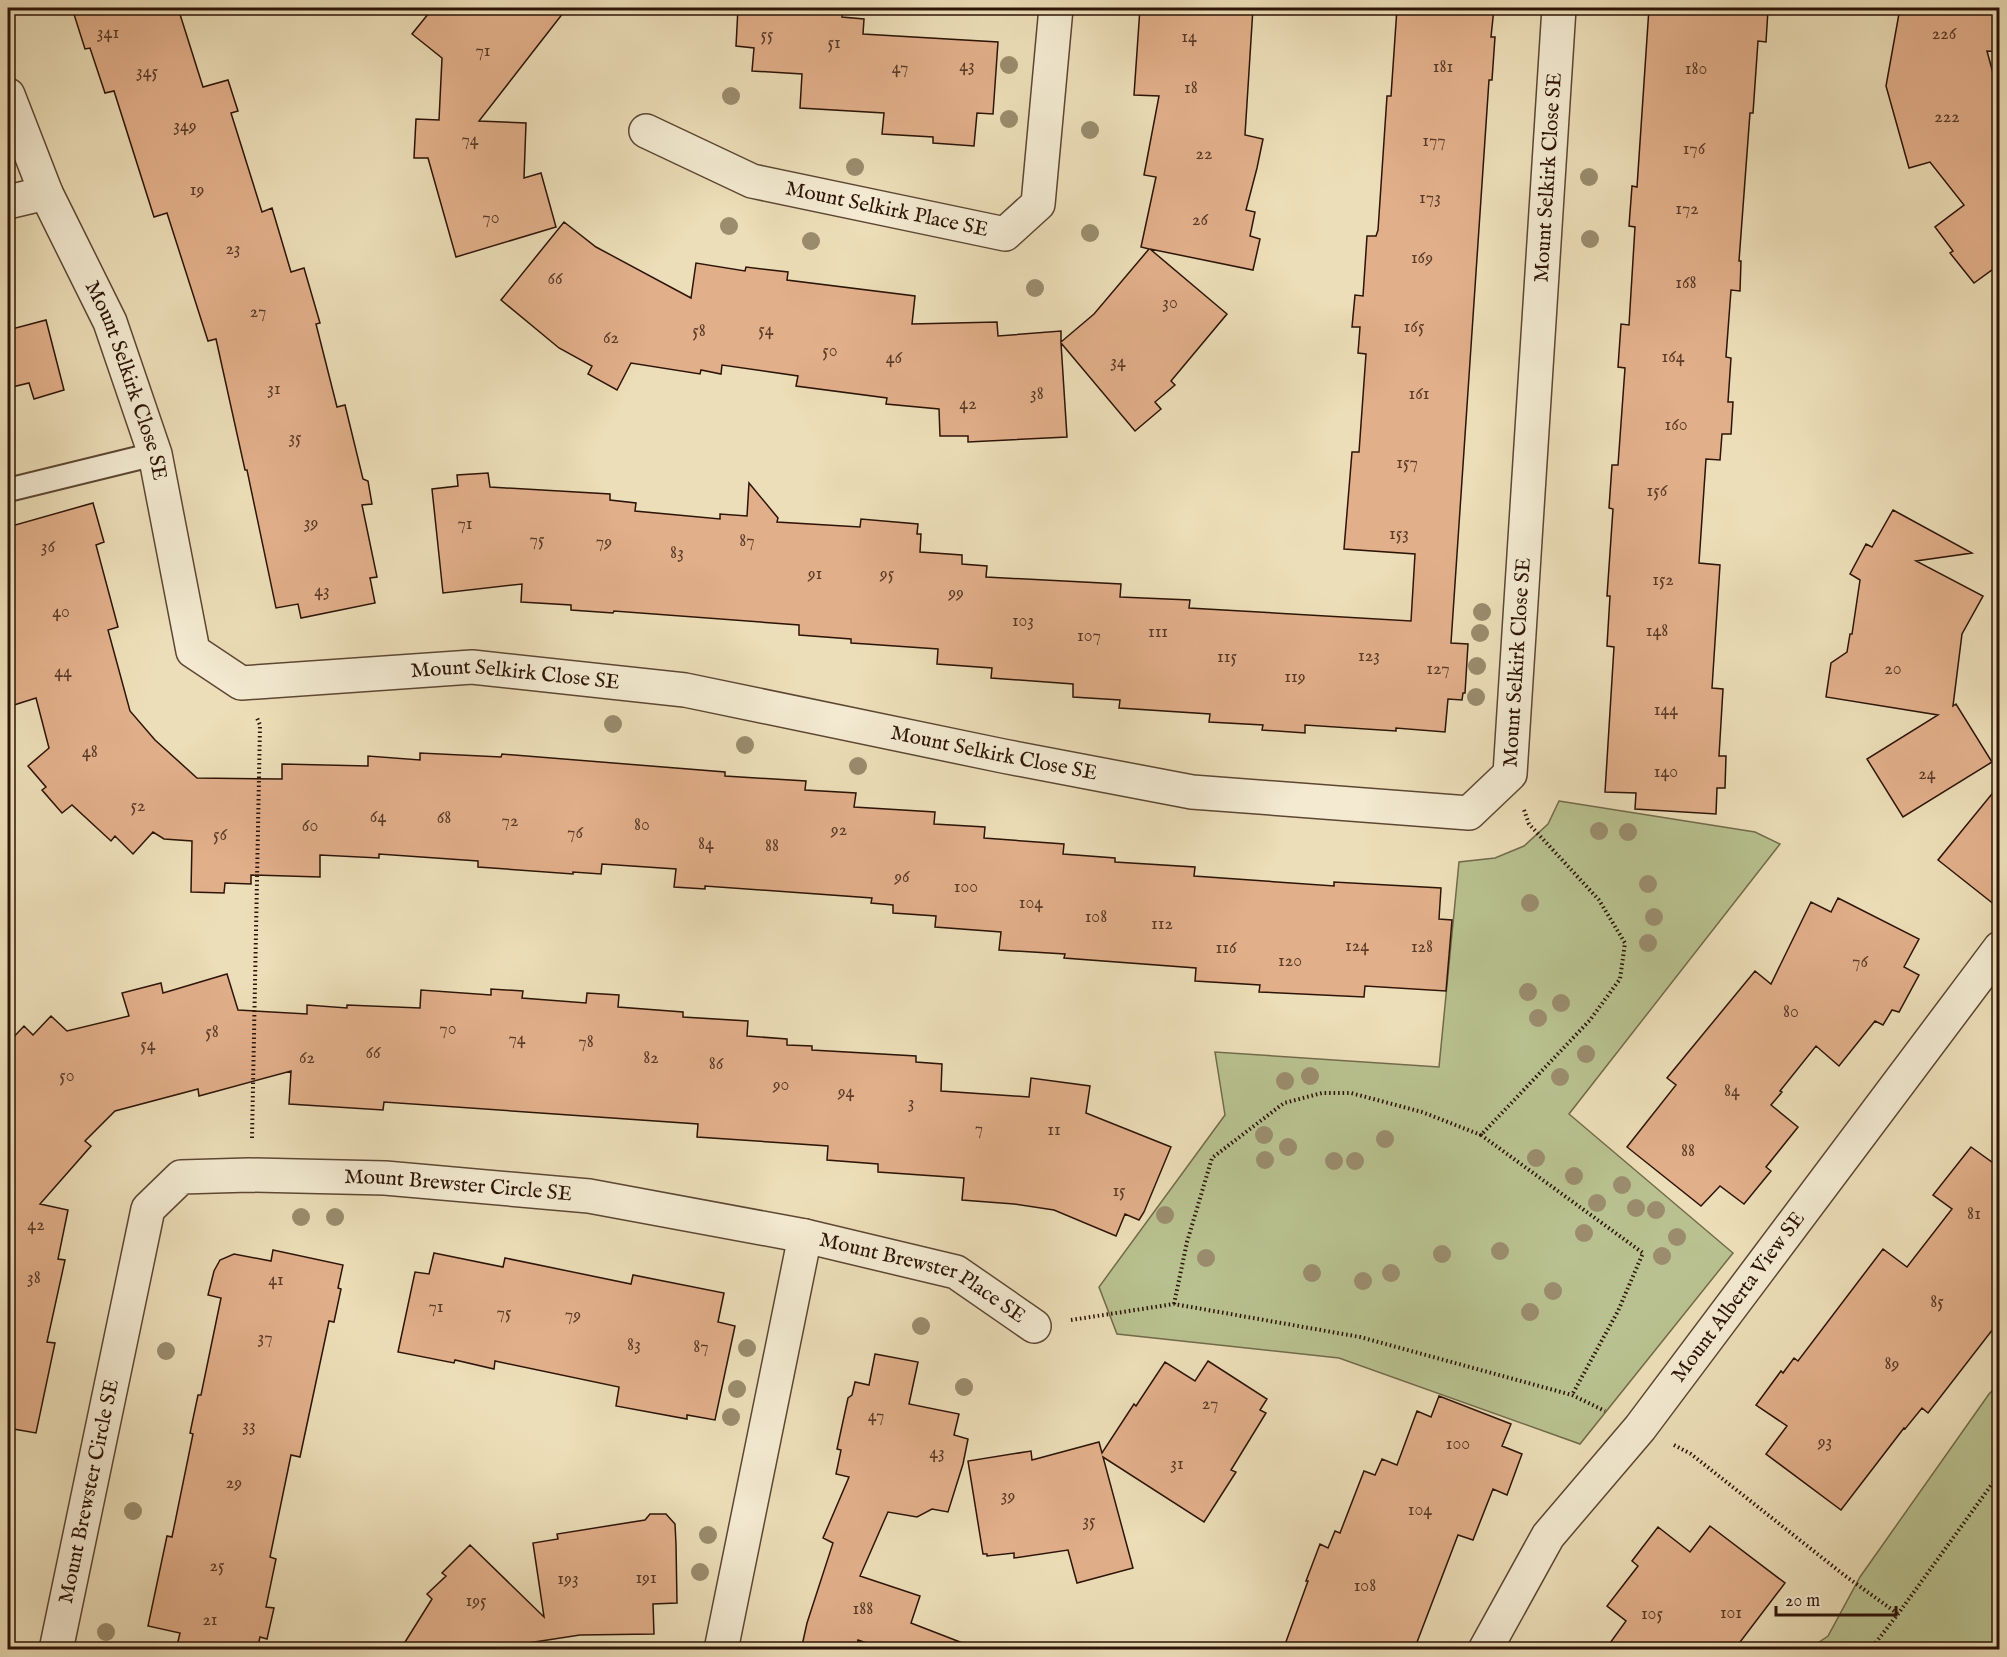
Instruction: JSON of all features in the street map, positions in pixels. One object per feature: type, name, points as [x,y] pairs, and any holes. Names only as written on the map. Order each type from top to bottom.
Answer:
[{"type":"street","name":"Mount Selkirk Place SE","points":[[646,131],[752,181],[1005,234],[1038,204],[1056,8]]},
{"type":"street","name":"Mount Selkirk Close SE","points":[[8,95],[15,130],[110,322],[155,454],[193,651],[241,683],[472,668],[662,687],[1192,792],[1469,813],[1510,774],[1559,8]]},
{"type":"street","points":[[8,202],[46,193]]},
{"type":"street","name":"Mount Alberta View SE","points":[[1485,1650],[1548,1536],[1640,1428],[2000,948]]},
{"type":"street","name":"Mount Brewster Circle SE","points":[[56,1650],[148,1209],[181,1178],[249,1175],[385,1178],[589,1196],[805,1236]]},
{"type":"street","points":[[721,1650],[805,1236]]},
{"type":"street","name":"Mount Brewster Place SE","points":[[805,1236],[956,1272],[1034,1326]]},
{"type":"lane","points":[[8,490],[155,454]]},
{"type":"path","points":[[241,683],[260,724],[249,1175]]},
{"type":"path","points":[[1481,1135],[1590,1020],[1620,979],[1625,943],[1599,900],[1529,824],[1510,774]]},
{"type":"path","points":[[1174,1304],[1186,1242],[1212,1158],[1284,1103],[1322,1093],[1351,1093],[1422,1112],[1481,1135],[1643,1253],[1618,1311],[1572,1395]]},
{"type":"path","points":[[1034,1326],[1174,1304],[1360,1337],[1572,1395],[1691,1454],[1844,1575],[1898,1614]]},
{"type":"path","points":[[1870,1650],[2000,1473]]},
{"type":"green space","points":[[1559,801],[1755,832],[1780,844],[1569,1114],[1733,1253],[1580,1444],[1339,1358],[1117,1334],[1099,1287],[1225,1115],[1215,1052],[1439,1067],[1459,862],[1495,858],[1524,846],[1548,824]]},
{"type":"green space","points":[[1999,1384],[1999,1649],[1809,1649],[1828,1636],[1860,1577],[1989,1394]]},
{"type":"building","points":[[72,8],[178,8],[203,87],[228,80],[238,111],[231,113],[262,212],[272,208],[291,272],[304,268],[320,323],[316,324],[337,407],[345,405],[363,479],[368,481],[372,504],[362,505],[377,577],[370,578],[375,603],[301,618],[298,604],[276,608],[216,339],[208,341],[167,213],[154,217],[114,91],[105,93],[90,48],[85,49]]},
{"type":"building","points":[[433,8],[567,8],[479,121],[526,123],[524,178],[541,173],[556,227],[456,257],[428,158],[414,158],[416,119],[439,120],[442,58],[412,34]]},
{"type":"building","points":[[738,8],[843,11],[842,17],[864,19],[863,34],[998,42],[993,114],[977,113],[974,146],[933,143],[933,137],[882,134],[884,113],[800,108],[802,74],[752,71],[754,48],[736,46]]},
{"type":"building","points":[[1140,8],[1253,8],[1245,135],[1263,139],[1246,210],[1255,212],[1250,236],[1260,239],[1253,270],[1150,249],[1227,314],[1171,381],[1175,385],[1155,402],[1161,409],[1135,431],[1061,343],[1067,437],[968,442],[968,436],[940,436],[939,409],[886,404],[887,398],[796,386],[798,376],[722,365],[721,374],[701,370],[700,374],[631,363],[617,390],[588,374],[592,366],[559,348],[501,300],[564,222],[596,247],[691,298],[696,263],[745,271],[746,267],[788,272],[787,280],[915,296],[912,324],[997,322],[998,336],[1061,331],[1061,342],[1094,314],[1149,249],[1141,247],[1156,177],[1144,175],[1159,96],[1134,95]]},
{"type":"building","points":[[1397,8],[1494,8],[1491,37],[1495,37],[1492,80],[1489,80],[1451,643],[1468,644],[1465,693],[1463,693],[1462,700],[1448,699],[1445,732],[1305,725],[1305,733],[1262,730],[1263,725],[1209,722],[1210,714],[1119,708],[1120,700],[1073,697],[1073,684],[991,678],[992,668],[937,664],[938,649],[851,643],[851,639],[799,635],[799,625],[614,611],[613,613],[571,610],[571,605],[521,602],[522,584],[443,593],[432,489],[458,486],[457,475],[488,473],[490,487],[610,494],[610,500],[636,503],[635,511],[720,519],[720,514],[747,516],[749,483],[778,518],[777,522],[860,527],[861,519],[918,524],[917,534],[921,534],[920,552],[962,555],[962,564],[987,566],[986,577],[1121,584],[1120,597],[1190,600],[1189,608],[1411,621],[1415,554],[1344,549],[1352,452],[1359,452],[1366,354],[1358,353],[1360,327],[1352,327],[1355,295],[1363,296],[1367,236],[1376,236],[1378,230],[1387,96],[1391,96]]},
{"type":"building","points":[[1649,8],[1762,8],[1768,10],[1766,42],[1758,41],[1753,113],[1750,113],[1739,261],[1741,261],[1740,291],[1731,290],[1726,357],[1731,358],[1728,402],[1733,402],[1731,434],[1722,434],[1720,460],[1706,459],[1699,563],[1720,565],[1712,688],[1723,689],[1719,756],[1726,756],[1725,788],[1717,788],[1716,814],[1635,809],[1636,793],[1605,792],[1614,647],[1607,646],[1610,596],[1607,596],[1613,509],[1609,508],[1612,465],[1618,465],[1625,368],[1618,367],[1621,324],[1629,325],[1635,227],[1629,226],[1632,186],[1637,187]]},
{"type":"building","points":[[1900,8],[1978,8],[2000,11],[2000,52],[1987,51],[2000,99],[2000,264],[1974,283],[1950,253],[1953,251],[1935,227],[1964,205],[1930,162],[1909,168],[1886,86]]},
{"type":"building","points":[[46,320],[64,390],[34,399],[29,383],[8,388],[8,330]]},
{"type":"building","points":[[93,503],[104,542],[96,545],[118,627],[108,630],[130,711],[155,740],[197,778],[282,779],[282,764],[368,766],[368,756],[420,760],[420,753],[501,757],[502,754],[725,772],[725,776],[806,781],[805,790],[856,793],[854,807],[935,812],[934,824],[985,827],[984,838],[1064,844],[1063,854],[1115,858],[1115,862],[1195,867],[1194,876],[1334,886],[1334,882],[1441,888],[1439,919],[1452,920],[1446,991],[1365,986],[1364,997],[1259,992],[1260,985],[1195,981],[1196,968],[1064,958],[1065,954],[999,950],[1001,932],[935,927],[936,916],[893,913],[893,905],[871,903],[872,898],[705,886],[705,889],[674,887],[676,869],[602,864],[601,874],[573,872],[573,874],[478,867],[478,861],[379,854],[379,858],[320,855],[320,877],[251,875],[251,884],[225,883],[224,893],[191,892],[192,841],[164,839],[153,832],[133,854],[115,836],[111,841],[72,805],[62,813],[42,790],[46,787],[28,766],[49,748],[36,698],[14,705],[8,682],[8,527]]},
{"type":"building","points":[[1893,510],[1972,553],[1916,561],[1983,596],[1962,634],[1953,706],[1956,704],[1992,762],[1903,817],[1867,759],[1938,715],[1826,697],[1831,663],[1847,652],[1850,634],[1852,634],[1860,580],[1850,574],[1866,544],[1872,547]]},
{"type":"building","points":[[2000,784],[2000,909],[1938,860]]},
{"type":"building","points":[[1838,898],[1919,939],[1904,967],[1919,975],[1899,1012],[1892,1010],[1883,1025],[1875,1021],[1839,1066],[1816,1046],[1780,1091],[1782,1092],[1771,1105],[1798,1127],[1766,1167],[1771,1171],[1744,1204],[1720,1186],[1701,1206],[1627,1147],[1676,1085],[1667,1078],[1755,971],[1771,984],[1811,902],[1831,912]]},
{"type":"building","points":[[227,974],[238,1010],[307,1014],[307,1005],[347,1008],[347,1005],[420,1008],[421,990],[491,995],[491,989],[523,991],[522,998],[586,1003],[587,993],[619,995],[618,1007],[683,1012],[683,1017],[748,1021],[747,1036],[787,1039],[787,1045],[812,1046],[812,1050],[916,1056],[916,1062],[942,1064],[941,1091],[1029,1097],[1031,1078],[1090,1086],[1086,1113],[1171,1147],[1144,1212],[1139,1220],[1125,1214],[1116,1236],[1054,1210],[962,1200],[964,1178],[878,1172],[878,1164],[827,1160],[828,1146],[697,1137],[698,1124],[384,1102],[383,1110],[289,1104],[291,1071],[199,1096],[198,1089],[115,1111],[85,1141],[91,1146],[40,1204],[68,1210],[58,1259],[65,1260],[47,1342],[55,1343],[36,1433],[8,1428],[8,1043],[24,1026],[33,1035],[51,1016],[67,1031],[129,1016],[122,993],[161,983],[163,993]]},
{"type":"building","points":[[1971,1147],[2000,1168],[2000,1320],[1928,1413],[1922,1408],[1904,1428],[1841,1510],[1766,1454],[1787,1426],[1756,1405],[1781,1371],[1783,1373],[1794,1358],[1798,1361],[1883,1249],[1907,1267],[1952,1209],[1933,1195]]},
{"type":"building","points":[[273,1250],[343,1265],[334,1322],[329,1321],[300,1457],[291,1455],[270,1557],[276,1559],[266,1607],[274,1608],[267,1639],[260,1637],[257,1650],[176,1650],[180,1633],[148,1626],[167,1536],[172,1537],[193,1434],[190,1433],[198,1395],[201,1395],[221,1298],[208,1295],[214,1271],[220,1260],[234,1254],[271,1261]]},
{"type":"building","points":[[434,1253],[503,1267],[505,1258],[631,1284],[633,1275],[724,1293],[718,1322],[735,1326],[715,1420],[687,1415],[687,1419],[616,1406],[619,1387],[495,1361],[494,1369],[455,1360],[454,1363],[398,1352],[415,1272],[429,1274]]},
{"type":"building","points":[[875,1354],[918,1362],[909,1404],[959,1414],[954,1435],[968,1439],[948,1512],[932,1509],[917,1517],[888,1512],[860,1576],[920,1596],[911,1623],[973,1647],[972,1650],[887,1650],[858,1640],[856,1650],[801,1650],[807,1623],[833,1543],[823,1538],[849,1477],[836,1474],[841,1450],[837,1449],[848,1398],[852,1395],[855,1382],[869,1385]]},
{"type":"building","points":[[1208,1361],[1267,1399],[1260,1410],[1266,1413],[1231,1470],[1236,1472],[1204,1522],[1103,1457],[1133,1568],[1077,1583],[1068,1550],[1014,1558],[1014,1553],[987,1556],[983,1554],[968,1461],[1031,1451],[1032,1460],[1099,1442],[1102,1453],[1165,1362],[1195,1381]]},
{"type":"building","points":[[1439,1396],[1511,1424],[1502,1446],[1522,1454],[1507,1495],[1493,1489],[1473,1540],[1458,1535],[1414,1650],[1283,1650],[1320,1544],[1328,1548],[1335,1531],[1340,1533],[1364,1471],[1375,1475],[1382,1459],[1397,1465],[1417,1411],[1431,1417]]},
{"type":"building","points":[[650,1514],[666,1514],[675,1524],[676,1544],[677,1603],[653,1604],[654,1634],[580,1635],[528,1643],[521,1650],[400,1650],[432,1599],[427,1594],[446,1576],[442,1573],[470,1545],[544,1617],[533,1543],[558,1539],[557,1534],[645,1520]]},
{"type":"building","points":[[1710,1526],[1785,1583],[1734,1650],[1605,1650],[1626,1621],[1607,1606],[1638,1566],[1632,1561],[1658,1527],[1690,1552]]}]
